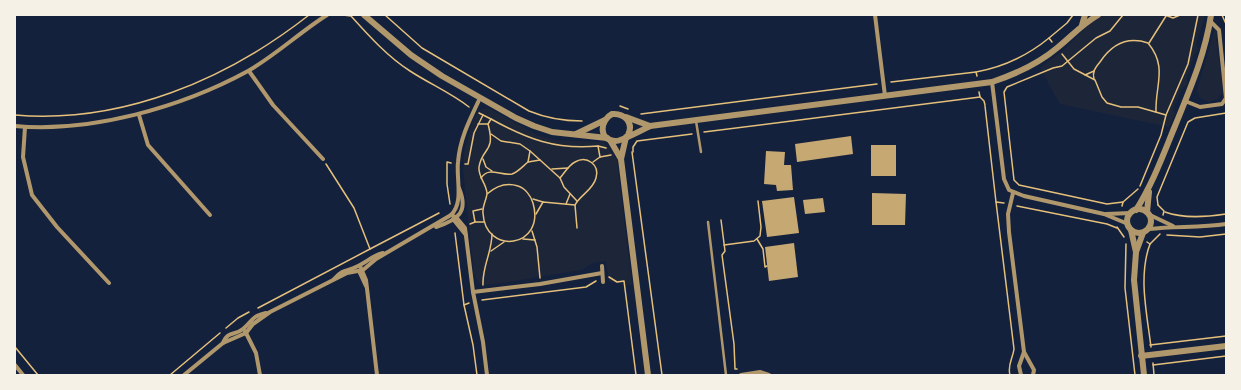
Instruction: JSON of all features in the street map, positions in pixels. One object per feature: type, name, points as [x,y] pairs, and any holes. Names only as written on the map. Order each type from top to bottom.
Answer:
[{"type":"street","points":[[319,20],[324,15]]},
{"type":"street","points":[[15,126],[25,127],[84,124],[139,114],[199,94],[248,71],[327,15]]},
{"type":"street","points":[[364,15],[411,55],[442,76],[534,126],[552,132],[620,141],[627,136],[650,126],[992,82],[1027,69],[1057,48],[1082,25],[1098,15]]},
{"type":"street","points":[[372,15],[376,24]]},
{"type":"street","points":[[875,15],[886,96]]},
{"type":"street","points":[[1082,25],[1086,15]]},
{"type":"street","points":[[1185,101],[1200,107],[1224,104],[1226,98],[1219,30],[1210,18]]},
{"type":"street","points":[[1136,252],[1129,227],[1128,216],[1149,191],[1198,71],[1206,45],[1210,18]]},
{"type":"street","points":[[248,71],[273,105],[323,159]]},
{"type":"street","points":[[992,82],[1004,179],[1006,188],[1014,193],[1104,214],[1119,220],[1137,233],[1143,233],[1149,229],[1173,226],[1207,227],[1226,224]]},
{"type":"street","points":[[245,331],[253,318],[270,312],[347,273],[361,271],[389,251],[454,217],[457,208],[459,188],[458,163],[460,142],[480,98]]},
{"type":"street","points":[[139,114],[148,145],[210,215]]},
{"type":"street","points":[[576,134],[605,120],[612,114],[622,115],[626,118],[650,126]]},
{"type":"street","points":[[620,156],[630,126],[626,118]]},
{"type":"street","points":[[605,120],[602,130],[620,156],[648,375]]},
{"type":"street","points":[[25,127],[24,157],[32,195],[57,227],[109,283]]},
{"type":"street","points":[[1149,191],[1149,213],[1152,222],[1149,229]]},
{"type":"street","points":[[1014,193],[1008,214],[1009,232],[1024,352],[1034,370],[1033,375]]},
{"type":"street","points":[[1104,214],[1121,213],[1141,209],[1173,226]]},
{"type":"street","points":[[454,217],[466,235],[473,292],[483,342],[487,375]]},
{"type":"street","points":[[1143,233],[1136,252],[1134,280],[1144,375]]},
{"type":"street","points":[[333,280],[340,272],[360,266],[373,255],[389,251]]},
{"type":"street","points":[[360,266],[366,287],[377,375]]},
{"type":"street","points":[[602,266],[603,280]]},
{"type":"street","points":[[473,292],[540,284],[602,273]]},
{"type":"street","points":[[184,375],[223,343],[225,338],[231,333],[245,331]]},
{"type":"street","points":[[245,331],[256,353],[260,375]]},
{"type":"street","points":[[1141,356],[1226,346]]},
{"type":"street","points":[[1021,375],[1019,366],[1024,352]]},
{"type":"street","points":[[16,367],[23,375]]},
{"type":"street","points":[[741,375],[760,372],[768,375]]},
{"type":"lane","points":[[696,120],[701,152]]},
{"type":"lane","points":[[708,222],[726,375]]},
{"type":"path","points":[[15,115],[54,115],[92,112],[159,97],[205,80],[231,67],[275,41],[309,15]]},
{"type":"path","points":[[343,15],[351,16],[387,54],[409,71],[459,99],[483,115],[531,140],[572,147],[598,146],[606,148],[609,156]]},
{"type":"path","points":[[385,15],[422,48],[540,116],[572,121],[588,120]]},
{"type":"path","points":[[640,114],[976,72],[1003,65],[1033,51],[1067,23],[1073,15]]},
{"type":"path","points":[[1123,15],[1110,31],[1096,38],[1060,67],[1053,68],[1005,88],[1005,103],[1014,180],[1019,185],[1107,204],[1123,202],[1132,196],[1139,187],[1161,135],[1166,115],[1188,64],[1198,15]]},
{"type":"path","points":[[1148,43],[1165,16],[1173,18],[1180,15]]},
{"type":"path","points":[[1222,15],[1226,24]]},
{"type":"path","points":[[1049,38],[1074,69],[1095,80]]},
{"type":"path","points":[[1084,75],[1094,70],[1106,53],[1114,45],[1124,41],[1134,40],[1148,43],[1158,57],[1161,70],[1156,97],[1156,112]]},
{"type":"path","points":[[1094,70],[1095,80],[1102,97],[1107,103],[1121,107],[1138,107],[1166,115]]},
{"type":"path","points":[[976,72],[980,97],[984,100],[985,105],[1014,349],[1014,356],[1009,367],[1010,375]]},
{"type":"path","points":[[662,375],[633,147],[637,141],[980,97]]},
{"type":"path","points":[[985,105],[1005,103]]},
{"type":"path","points":[[616,106],[631,110]]},
{"type":"path","points":[[1158,205],[1157,197],[1188,122],[1195,118],[1226,113]]},
{"type":"path","points":[[450,207],[447,184],[447,162],[468,164],[474,133],[483,115]]},
{"type":"path","points":[[491,119],[488,124],[491,134],[490,148],[482,158],[479,166],[481,178],[487,194],[483,208],[484,222],[492,234],[505,241],[516,241],[523,239],[535,240]]},
{"type":"path","points":[[478,124],[488,124]]},
{"type":"path","points":[[491,134],[501,141],[520,144],[530,151],[560,178],[564,187],[577,201]]},
{"type":"path","points":[[598,146],[600,157]]},
{"type":"path","points":[[528,162],[530,151]]},
{"type":"path","points":[[593,162],[600,157],[620,156],[634,152]]},
{"type":"path","points":[[482,158],[486,167],[492,171],[511,174],[518,171],[528,162],[540,160]]},
{"type":"path","points":[[323,159],[354,208],[370,249],[444,211]]},
{"type":"path","points":[[560,178],[568,168],[579,160],[593,162]]},
{"type":"path","points":[[577,228],[575,205],[596,180],[596,169],[593,162]]},
{"type":"path","points":[[552,170],[568,168]]},
{"type":"path","points":[[481,178],[484,174],[492,171]]},
{"type":"path","points":[[487,194],[493,189],[507,184],[518,186],[527,192],[531,198],[536,214]]},
{"type":"path","points":[[486,188],[493,189]]},
{"type":"path","points":[[566,204],[570,194]]},
{"type":"path","points":[[531,198],[543,202],[575,205]]},
{"type":"path","points":[[724,245],[757,239],[761,232],[758,200]]},
{"type":"path","points":[[540,284],[535,240],[532,230],[536,214],[543,202]]},
{"type":"path","points":[[996,202],[1107,224],[1117,228],[1126,244],[1125,288],[1135,375]]},
{"type":"path","points":[[1121,213],[1123,202]]},
{"type":"path","points":[[475,222],[473,211],[483,208]]},
{"type":"path","points":[[1164,211],[1174,215],[1191,217],[1226,214]]},
{"type":"path","points":[[721,220],[725,251],[722,255],[734,344],[735,369],[748,368],[749,374]]},
{"type":"path","points":[[1117,228],[1119,220]]},
{"type":"path","points":[[477,375],[473,345],[464,305],[455,231],[475,222],[484,222]]},
{"type":"path","points":[[523,239],[532,230]]},
{"type":"path","points":[[483,290],[482,273],[491,250],[492,234]]},
{"type":"path","points":[[1160,236],[1200,237],[1226,234]]},
{"type":"path","points":[[757,239],[763,249],[767,266]]},
{"type":"path","points":[[491,250],[505,241]]},
{"type":"path","points":[[1140,241],[1150,244],[1145,263],[1144,279],[1154,375]]},
{"type":"path","points":[[464,305],[475,302],[586,286],[609,277],[617,282],[624,281],[636,375]]},
{"type":"path","points":[[1150,345],[1226,336]]},
{"type":"path","points":[[15,347],[38,375]]},
{"type":"path","points":[[1153,365],[1226,356]]},
{"type":"shaded area","points":[[1104,15],[1205,15],[1196,45],[1199,49],[1194,55],[1187,78],[1187,85],[1182,88],[1173,109],[1175,114],[1169,127],[1060,104],[1040,68],[1064,50],[1090,23]]},
{"type":"shaded area","points":[[1215,28],[1218,32],[1216,34],[1223,91],[1218,99],[1209,102],[1200,98],[1197,90]]},
{"type":"shaded area","points":[[491,109],[537,135],[556,140],[604,142],[617,160],[632,285],[609,282],[606,261],[593,263],[581,270],[502,283],[486,285],[479,283],[474,274],[463,170],[464,153],[472,122],[479,111]]},
{"type":"building","points":[[851,136],[853,154],[797,162],[795,144]]},
{"type":"building","points":[[871,145],[896,145],[896,176],[871,176]]},
{"type":"building","points":[[766,151],[785,152],[784,165],[791,165],[793,190],[777,191],[776,185],[764,184]]},
{"type":"building","points":[[872,193],[906,194],[905,225],[872,225]]},
{"type":"building","points":[[794,197],[799,233],[767,237],[762,201]]},
{"type":"building","points":[[823,198],[825,212],[805,214],[803,200]]},
{"type":"building","points":[[794,243],[798,277],[769,281],[765,247]]}]
